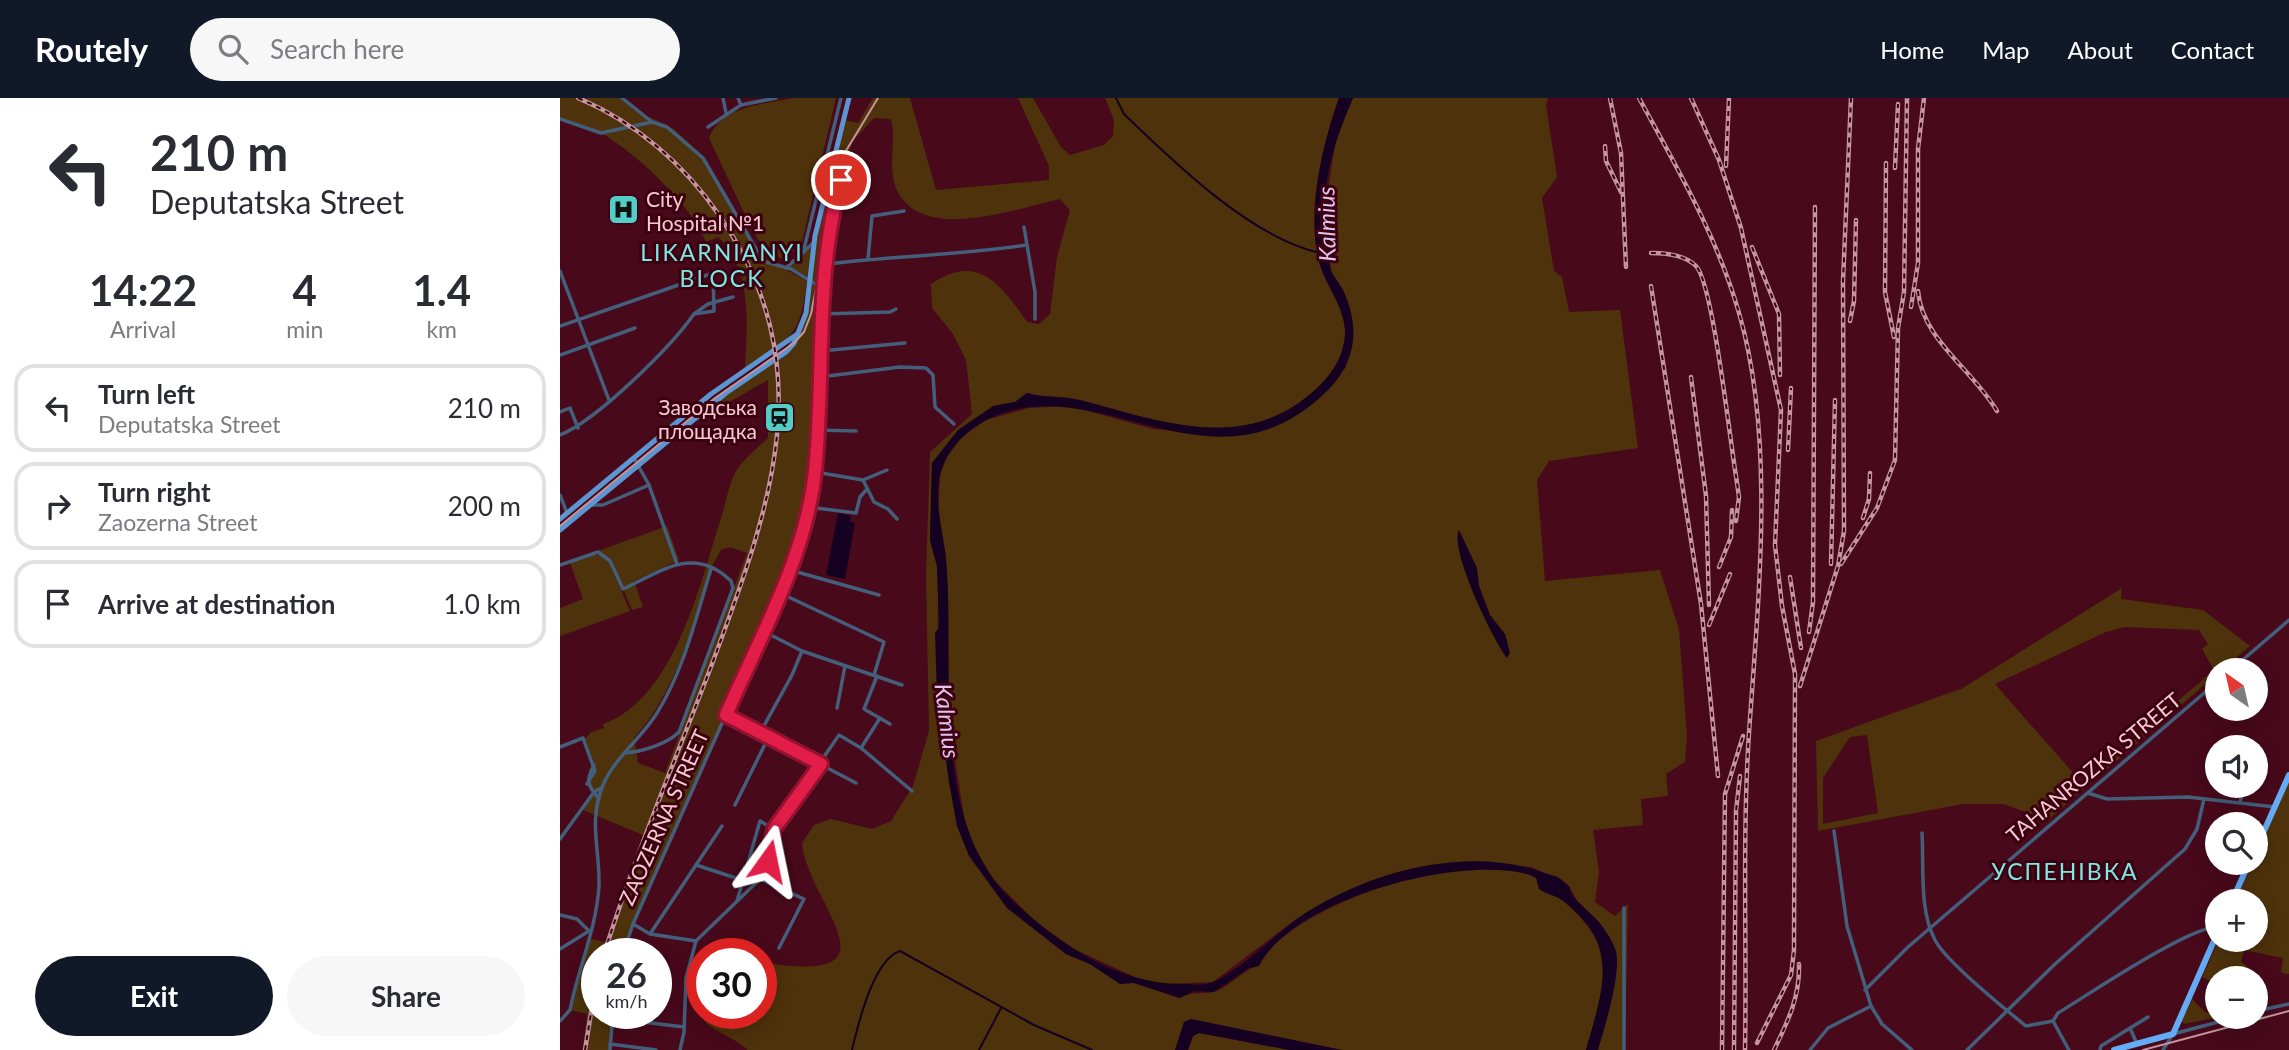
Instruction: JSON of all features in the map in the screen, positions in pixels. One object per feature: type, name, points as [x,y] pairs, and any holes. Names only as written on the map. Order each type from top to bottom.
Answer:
[{"type":"highway","points":[[2268,822],[2289,775]]},
{"type":"highway","points":[[2115,1050],[2173,1034],[2209,952]]},
{"type":"main road","points":[[560,530],[726,393],[786,352],[806,313],[814,243],[849,98]]},
{"type":"main road","points":[[560,519],[564,509],[634,458],[711,394],[798,333]]},
{"type":"main road","points":[[564,509],[570,522]]},
{"type":"street","points":[[622,98],[652,122],[667,127],[698,153],[760,257],[769,264],[786,268],[822,288]]},
{"type":"street","points":[[723,98],[726,113]]},
{"type":"street","points":[[738,98],[741,105]]},
{"type":"street","points":[[708,127],[741,105],[776,98]]},
{"type":"street","points":[[803,253],[841,98]]},
{"type":"street","points":[[560,119],[594,133],[606,133],[652,122]]},
{"type":"street","name":"ZAOZERNA STREET","points":[[628,938],[790,570],[808,507],[815,472],[822,288],[832,212],[845,165]]},
{"type":"street","points":[[867,259],[872,216],[904,211]]},
{"type":"street","points":[[1024,227],[1035,292],[1035,319]]},
{"type":"street","points":[[786,268],[814,243]]},
{"type":"street","points":[[826,264],[1026,245]]},
{"type":"street","points":[[560,271],[609,400]]},
{"type":"street","points":[[560,326],[713,273],[714,302],[711,313],[694,314]]},
{"type":"street","points":[[560,289],[566,287]]},
{"type":"street","points":[[560,435],[578,428],[669,346],[694,314],[714,302],[733,297]]},
{"type":"street","points":[[822,314],[877,313],[896,309]]},
{"type":"street","points":[[560,355],[635,328]]},
{"type":"street","points":[[821,351],[905,343]]},
{"type":"street","points":[[820,377],[900,368],[926,368],[933,375],[935,407],[954,424]]},
{"type":"street","points":[[560,412],[570,408],[578,428]]},
{"type":"street","points":[[817,430],[856,431]]},
{"type":"street","points":[[634,458],[649,485],[677,564]]},
{"type":"street","points":[[815,472],[863,480],[887,470]]},
{"type":"street","points":[[863,480],[874,502],[888,509],[897,519]]},
{"type":"street","points":[[590,505],[599,507],[649,485]]},
{"type":"street","points":[[808,507],[856,513],[860,497],[867,489]]},
{"type":"street","points":[[560,495],[564,509]]},
{"type":"street","points":[[560,565],[598,552],[610,561],[623,589],[677,564],[697,561],[726,577],[733,588],[679,732],[670,741],[654,744],[643,751],[623,754]]},
{"type":"street","points":[[560,1021],[570,1010],[599,884],[593,827],[603,787],[623,754],[656,715],[670,687],[711,569]]},
{"type":"street","points":[[790,570],[879,595]]},
{"type":"street","points":[[780,593],[884,642],[864,709],[890,724]]},
{"type":"street","points":[[2245,658],[2289,620]]},
{"type":"street","points":[[763,631],[802,651],[902,685]]},
{"type":"street","points":[[760,733],[776,701],[782,696],[802,651]]},
{"type":"street","points":[[837,708],[845,666]]},
{"type":"street","name":"TAHANROZKA STREET","points":[[1865,990],[1893,960],[2205,692]]},
{"type":"street","points":[[726,715],[856,783]]},
{"type":"street","points":[[861,748],[880,718]]},
{"type":"street","points":[[699,938],[760,879],[768,861],[774,829],[839,735],[861,748],[912,791]]},
{"type":"street","points":[[735,805],[769,737]]},
{"type":"street","points":[[560,747],[583,738],[595,765],[587,778],[587,784],[599,799]]},
{"type":"street","points":[[561,840],[594,792],[603,787]]},
{"type":"street","points":[[2088,793],[2107,799],[2204,799],[2275,807]]},
{"type":"street","points":[[2240,802],[2241,798]]},
{"type":"street","points":[[1966,1050],[2006,1010],[2185,849],[2197,829],[2204,799]]},
{"type":"street","points":[[737,901],[760,821],[774,829]]},
{"type":"street","points":[[650,934],[722,826]]},
{"type":"street","points":[[1834,831],[1847,926],[1865,990],[1882,1024],[1912,1050]]},
{"type":"street","points":[[1922,833],[1926,912],[1938,945],[2027,1027],[2053,1021],[2058,1013],[2178,941],[2205,929]]},
{"type":"street","points":[[696,865],[743,880]]},
{"type":"street","points":[[760,879],[804,899],[779,948]]},
{"type":"street","points":[[1623,1050],[1624,908]]},
{"type":"street","points":[[560,915],[577,919],[589,932]]},
{"type":"street","points":[[633,924],[650,934],[686,939]]},
{"type":"street","points":[[560,949],[589,932]]},
{"type":"street","points":[[680,1050],[686,978]]},
{"type":"street","points":[[2268,1008],[2289,1004]]},
{"type":"street","points":[[1810,1050],[1828,1028],[1871,1006]]},
{"type":"street","points":[[2100,1050],[2101,1046],[2148,1017]]},
{"type":"street","points":[[2053,1021],[2069,1050]]},
{"type":"street","points":[[672,1026],[684,1027]]},
{"type":"street","points":[[2163,1050],[2173,1034],[2205,1026]]},
{"type":"street","points":[[2130,1028],[2137,1044]]},
{"type":"street","points":[[610,1050],[611,1029]]},
{"type":"street","points":[[610,1044],[656,1050]]},
{"type":"shaded area","points":[[560,98],[620,98],[647,116],[674,129],[704,157],[758,255],[807,281],[801,315],[791,335],[745,369],[745,299],[737,265],[729,250],[718,237],[706,242],[689,212],[661,181],[630,153],[596,131],[560,118]]},
{"type":"shaded area","points":[[793,98],[836,98],[801,246],[782,259],[764,249],[751,228],[709,138],[715,127],[733,113]]},
{"type":"shaded area","points":[[873,98],[910,98],[936,190],[1049,180],[1049,166],[1018,98],[1033,98],[1061,147],[1070,155],[1104,145],[1113,136],[1114,120],[1105,98],[1339,98],[1322,159],[1314,224],[1320,265],[1344,320],[1345,338],[1337,362],[1328,377],[1316,389],[1288,410],[1259,422],[1230,427],[1168,423],[1068,398],[1027,393],[1015,402],[993,406],[932,463],[930,540],[937,566],[937,696],[957,826],[1007,908],[1066,954],[1090,964],[1120,983],[1134,983],[1179,998],[1225,987],[1246,971],[1258,966],[1276,943],[1305,922],[1341,903],[1382,887],[1465,869],[1501,869],[1529,875],[1548,886],[1580,918],[1595,937],[1602,952],[1605,977],[1586,1050],[1342,1050],[1191,1019],[1184,1022],[1175,1050],[748,1050],[715,1029],[777,1029],[777,964],[805,967],[830,962],[840,951],[838,934],[808,866],[802,843],[814,825],[831,819],[872,829],[891,821],[913,786],[929,731],[926,576],[930,452],[972,414],[966,360],[953,334],[932,308],[931,284],[962,271],[975,272],[998,285],[1027,322],[1039,324],[1050,314],[1057,257],[1070,210],[1060,199],[996,215],[971,218],[947,219],[926,215],[908,205],[896,188],[892,171],[891,119],[874,118],[852,142],[832,211],[824,284],[815,472],[790,570],[628,938],[607,938],[645,836],[583,810],[595,793],[589,785],[597,771],[585,739],[591,732],[604,728],[603,724],[628,711],[648,691],[666,666],[681,637],[704,575],[732,479],[741,464],[768,438],[768,380],[689,425],[786,354],[803,325],[814,251],[844,120],[858,123]],"holes":[[[730,547],[747,553],[665,773],[638,763],[634,738],[662,700],[690,636],[711,568],[721,550]]]},
{"type":"shaded area","points":[[1353,98],[1548,98],[1546,105],[1557,177],[1542,198],[1554,271],[1562,277],[1569,312],[1620,310],[1638,448],[1549,461],[1537,480],[1545,581],[1660,570],[1679,629],[1687,736],[1685,762],[1666,774],[1668,796],[1641,799],[1643,825],[1593,830],[1599,872],[1595,902],[1615,916],[1628,904],[1625,1050],[1598,1050],[1616,971],[1569,886],[1532,867],[1473,861],[1410,870],[1359,887],[1296,919],[1213,982],[1166,984],[1139,979],[1074,949],[1036,922],[994,880],[972,844],[964,817],[947,708],[946,556],[938,518],[940,475],[947,457],[962,437],[986,420],[1029,408],[1070,406],[1153,429],[1231,436],[1282,422],[1329,389],[1346,367],[1344,292],[1331,271],[1325,211],[1336,137]]},
{"type":"shaded area","points":[[813,241],[808,277],[787,265]]},
{"type":"shaded area","points":[[667,526],[679,560],[634,581],[643,607],[632,610],[611,560],[598,551]]},
{"type":"shaded area","points":[[591,554],[604,556],[609,562],[630,611],[560,636],[560,608],[583,599],[570,563]]},
{"type":"shaded area","points":[[2122,588],[2121,599],[2203,610],[2250,646],[2236,658],[2207,658],[2202,649],[2208,644],[2199,630],[2125,627],[2106,632],[1995,684],[2082,783],[2205,678],[2205,684],[2048,820],[2003,804],[1963,804],[1818,831],[1816,741],[1963,688]],"holes":[[[1867,735],[1878,813],[1823,824],[1823,778],[1850,737]]]},
{"type":"shaded area","points":[[2289,781],[2289,974],[2281,973],[2283,958],[2254,952],[2268,952],[2268,889],[2241,889],[2248,875],[2268,875],[2268,829]]},
{"type":"shaded area","points":[[2213,952],[2244,952],[2241,962],[2247,966],[2207,966]]},
{"type":"shaded area","points":[[581,968],[581,1012],[571,1010]]},
{"type":"shaded area","points":[[2192,999],[2205,1012],[2205,1020],[2184,1024],[2182,1021]]},
{"type":"shaded area","points":[[585,1029],[612,1029],[610,1050],[583,1050]]},
{"type":"shaded area","points":[[1199,1033],[1290,1050],[1188,1050],[1193,1036]]},
{"type":"water","name":"Kalmius","points":[[1339,98],[1353,98],[1329,169],[1325,198],[1326,236],[1330,267],[1343,290],[1352,317],[1353,343],[1345,367],[1328,390],[1285,422],[1242,435],[1198,435],[1070,408],[1028,407],[979,424],[959,441],[948,455],[941,471],[938,494],[946,559],[951,740],[957,786],[968,829],[987,868],[1014,902],[1050,933],[1112,969],[1158,982],[1181,984],[1210,983],[1221,978],[1307,912],[1361,884],[1392,874],[1423,866],[1485,861],[1516,865],[1554,876],[1568,885],[1574,897],[1599,922],[1616,952],[1614,987],[1598,1050],[1586,1050],[1603,970],[1594,935],[1582,918],[1560,899],[1539,889],[1536,878],[1531,875],[1501,870],[1464,871],[1382,887],[1342,902],[1306,920],[1278,942],[1259,966],[1249,968],[1214,992],[1194,991],[1180,998],[1134,983],[1120,984],[1090,964],[1066,954],[1007,908],[969,856],[957,826],[937,696],[937,566],[930,540],[932,463],[958,430],[993,406],[1015,402],[1027,393],[1080,400],[1172,423],[1231,427],[1261,422],[1289,409],[1316,389],[1328,377],[1337,362],[1345,338],[1344,320],[1320,265],[1315,225],[1315,203],[1322,158]]},
{"type":"water","points":[[838,513],[851,516],[850,522],[855,523],[845,579],[826,575]]},
{"type":"water","points":[[1459,530],[1477,568],[1479,586],[1490,615],[1505,634],[1510,653],[1507,658],[1483,615],[1466,574],[1460,555]]},
{"type":"water","points":[[1191,1019],[1342,1050],[1290,1050],[1199,1033],[1193,1036],[1188,1050],[1175,1050],[1184,1022]]},
{"type":"waterway","name":"Kalmius","points":[[1116,98],[1124,114],[1215,196],[1267,231],[1320,253]]},
{"type":"waterway","points":[[852,1050],[868,994],[882,967],[890,957],[900,951],[1034,1025],[1092,1050]]},
{"type":"waterway","points":[[979,1050],[1001,1008]]},
{"type":"tram line","points":[[560,526],[715,398],[794,343],[804,332],[811,314],[841,159],[878,98]]},
{"type":"tram line","points":[[2143,1050],[2289,1011]]},
{"type":"railway","points":[[578,98],[619,119],[657,146],[690,179],[719,215],[752,273],[771,329],[778,386],[776,442],[766,498],[750,555],[731,613],[609,938]]},
{"type":"railway","points":[[1610,98],[1621,153],[1626,267]]},
{"type":"railway","points":[[1639,98],[1695,203],[1730,285],[1750,362],[1757,414],[1761,467],[1760,576],[1747,772],[1745,1050]]},
{"type":"railway","points":[[1691,98],[1719,160],[1741,228],[1781,410],[1775,545],[1782,606],[1795,674],[1794,950],[1791,975],[1757,1043]]},
{"type":"railway","points":[[1726,166],[1729,98]]},
{"type":"railway","points":[[1800,686],[1838,566],[1844,531],[1843,281],[1851,98]]},
{"type":"railway","points":[[1841,564],[1877,508],[1895,460],[1898,328],[1904,292],[1907,98]]},
{"type":"railway","points":[[1911,307],[1918,263],[1918,149],[1924,98]]},
{"type":"railway","points":[[1895,168],[1898,104]]},
{"type":"railway","points":[[1605,146],[1606,161],[1621,192]]},
{"type":"railway","points":[[1886,163],[1885,292],[1894,337]]},
{"type":"railway","points":[[1809,632],[1813,602],[1815,207]]},
{"type":"railway","points":[[1850,321],[1854,301],[1856,220]]},
{"type":"railway","points":[[1752,247],[1779,314],[1780,375]]},
{"type":"railway","points":[[1651,253],[1681,257],[1696,266],[1709,301],[1739,497],[1736,521]]},
{"type":"railway","points":[[1651,286],[1701,604],[1718,776]]},
{"type":"railway","points":[[1918,291],[1922,308],[1938,339],[1997,411]]},
{"type":"railway","points":[[1691,377],[1706,496],[1709,605]]},
{"type":"railway","points":[[1788,450],[1791,388]]},
{"type":"railway","points":[[1831,564],[1835,400]]},
{"type":"railway","points":[[1863,518],[1869,499],[1870,473]]},
{"type":"railway","points":[[1719,567],[1731,537],[1732,510]]},
{"type":"railway","points":[[1709,625],[1730,574]]},
{"type":"railway","points":[[1790,577],[1801,648]]},
{"type":"railway","points":[[1722,1050],[1725,794],[1743,736]]},
{"type":"railway","points":[[1734,1050],[1736,811],[1740,776]]},
{"type":"railway","points":[[1774,1050],[1795,998],[1799,964]]},
{"type":"railway","points":[[585,1050],[588,1029]]},
{"type":"place","name":"City Hospital №1","points":[[623,210]]},
{"type":"place","name":"Заводська площадка","points":[[780,418]]},
{"type":"district","name":"LIKARNIANYI BLOCK","points":[[722,265]]},
{"type":"district","name":"УСПЕНІВКА","points":[[2065,871]]},
{"type":"route","points":[[768,861],[774,829],[821,764],[726,715],[790,570],[808,507],[815,472],[822,288],[828,234],[841,180]]}]
